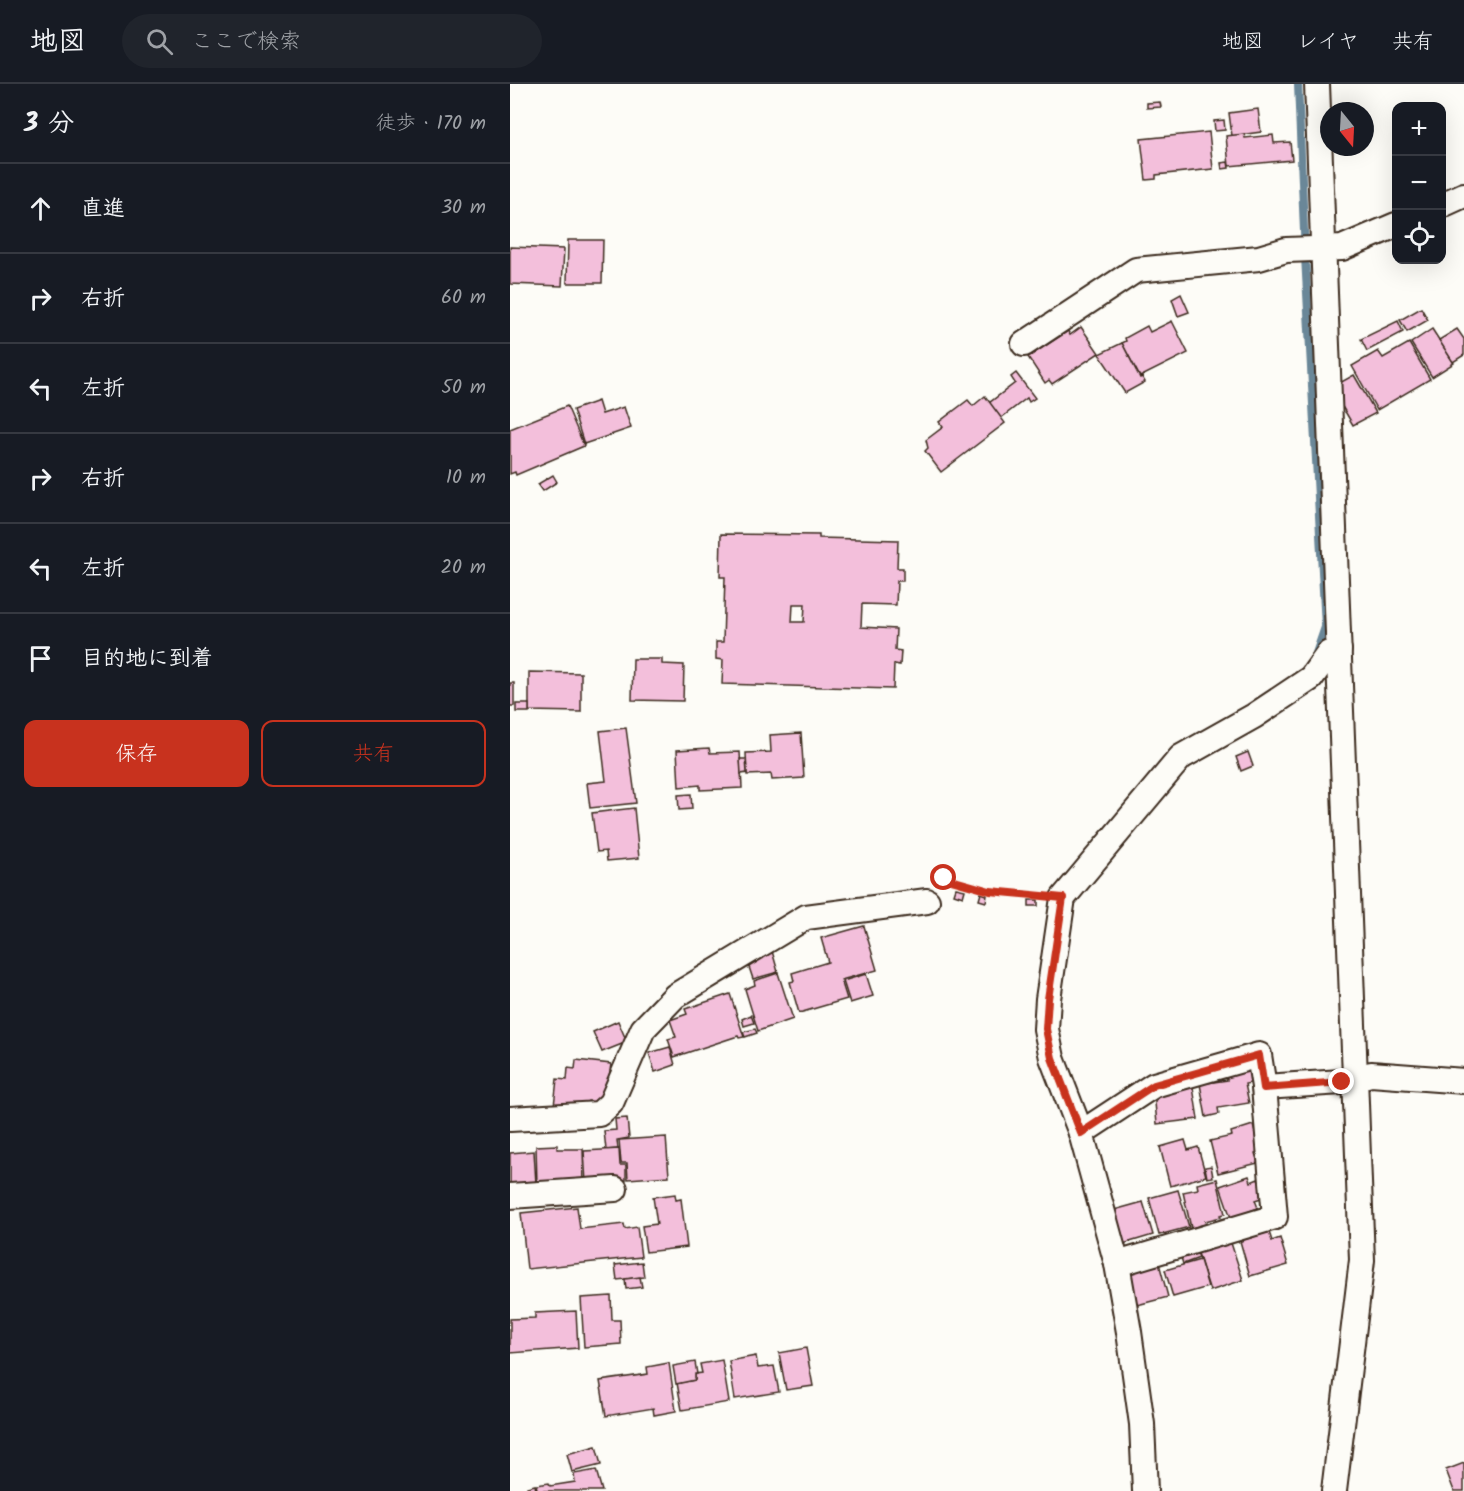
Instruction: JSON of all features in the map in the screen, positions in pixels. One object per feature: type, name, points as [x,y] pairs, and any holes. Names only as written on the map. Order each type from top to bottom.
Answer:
[{"type":"street","points":[[1317,84],[1362,1260],[1334,1491]]},
{"type":"street","points":[[1446,203],[1464,195]]},
{"type":"street","points":[[1024,344],[1136,270],[1259,258],[1286,250],[1342,248],[1392,227]]},
{"type":"street","points":[[1145,1491],[1142,1424],[1129,1332],[1116,1264],[1081,1133],[1052,1058],[1046,1029],[1048,999],[1063,898],[1182,757],[1254,716],[1311,678],[1329,653],[1339,650]]},
{"type":"street","points":[[510,1119],[599,1114],[611,1103],[644,1029],[675,996],[806,917],[927,901]]},
{"type":"street","points":[[1081,1133],[1154,1085],[1259,1055],[1275,1217],[1116,1264]]},
{"type":"street","points":[[1264,1088],[1342,1082],[1371,1074],[1464,1081]]},
{"type":"street","points":[[510,1196],[615,1189]]},
{"type":"path","points":[[927,901],[944,878],[990,891],[1063,898]]},
{"type":"building","points":[[1160,102],[1161,107],[1147,108],[1147,103]]},
{"type":"building","points":[[1258,109],[1261,132],[1232,136],[1229,113]]},
{"type":"building","points":[[1224,120],[1225,130],[1215,131],[1214,121]]},
{"type":"building","points":[[1209,132],[1213,169],[1156,175],[1156,179],[1146,180],[1141,139]]},
{"type":"building","points":[[1244,134],[1245,138],[1273,135],[1274,143],[1290,142],[1292,160],[1229,166],[1226,136]]},
{"type":"building","points":[[1228,162],[1229,168],[1222,169],[1221,163]]},
{"type":"building","points":[[568,240],[603,240],[602,283],[567,283]]},
{"type":"building","points":[[510,247],[564,249],[562,286],[510,284]]},
{"type":"building","points":[[1181,294],[1189,312],[1178,316],[1172,299]]},
{"type":"building","points":[[1421,308],[1428,320],[1407,332],[1400,320]]},
{"type":"building","points":[[1172,321],[1188,353],[1140,377],[1122,343],[1126,341],[1125,338],[1147,326],[1150,332]]},
{"type":"building","points":[[1398,321],[1403,332],[1367,351],[1361,339]]},
{"type":"building","points":[[1081,327],[1099,353],[1052,384],[1049,380],[1045,383],[1028,357],[1068,331],[1070,335]]},
{"type":"building","points":[[1432,329],[1454,363],[1432,377],[1411,343]]},
{"type":"building","points":[[1457,329],[1464,339],[1464,355],[1453,362],[1439,340]]},
{"type":"building","points":[[1122,343],[1140,378],[1142,377],[1145,382],[1125,393],[1099,354]]},
{"type":"building","points":[[1409,343],[1430,379],[1377,410],[1352,366],[1378,351],[1383,358]]},
{"type":"building","points":[[1016,373],[1035,398],[1029,402],[1027,398],[1001,418],[989,403],[1015,383],[1011,377]]},
{"type":"building","points":[[1354,375],[1376,413],[1353,425],[1337,398],[1342,396],[1336,385]]},
{"type":"building","points":[[985,396],[1005,423],[941,472],[925,451],[928,448],[926,440],[943,427],[939,422],[968,400],[973,406]]},
{"type":"building","points":[[598,401],[602,414],[624,407],[631,428],[584,444],[573,410]]},
{"type":"building","points":[[567,406],[584,446],[516,475],[515,472],[510,474],[510,429]]},
{"type":"building","points":[[553,475],[557,482],[543,491],[538,484]]},
{"type":"building","points":[[721,534],[819,535],[819,538],[898,540],[897,568],[903,568],[903,581],[897,581],[896,605],[862,604],[861,627],[896,629],[895,650],[901,651],[900,665],[894,664],[893,689],[722,684],[723,660],[716,659],[716,642],[723,642],[725,577],[720,577]],"holes":[[[793,604],[805,604],[804,622],[792,622]]]},
{"type":"building","points":[[633,659],[662,659],[662,664],[684,665],[683,701],[632,700]]},
{"type":"building","points":[[529,672],[581,673],[581,712],[529,711]]},
{"type":"building","points":[[510,683],[514,683],[514,706],[510,706]]},
{"type":"building","points":[[516,704],[529,704],[529,712],[516,712]]},
{"type":"building","points":[[626,728],[636,803],[590,808],[587,783],[606,781],[600,731]]},
{"type":"building","points":[[801,733],[804,778],[772,780],[771,774],[747,775],[746,753],[771,752],[770,735]]},
{"type":"building","points":[[709,748],[710,753],[740,752],[742,788],[700,790],[700,785],[679,787],[677,750]]},
{"type":"building","points":[[1248,752],[1253,766],[1241,771],[1236,757]]},
{"type":"building","points":[[740,759],[746,759],[747,773],[741,774]]},
{"type":"building","points":[[691,794],[692,809],[679,810],[678,795]]},
{"type":"building","points":[[634,808],[639,858],[607,861],[606,851],[597,852],[592,813]]},
{"type":"building","points":[[956,888],[965,890],[963,897],[954,894]]},
{"type":"building","points":[[981,893],[987,895],[986,902],[979,900]]},
{"type":"building","points":[[1029,900],[1038,900],[1038,906],[1029,906]]},
{"type":"building","points":[[864,926],[877,970],[841,980],[847,999],[799,1013],[790,982],[794,981],[792,973],[828,962],[821,938]]},
{"type":"building","points":[[772,951],[778,972],[753,979],[746,958]]},
{"type":"building","points":[[778,973],[793,1019],[758,1031],[745,989],[755,985],[754,981]]},
{"type":"building","points":[[866,974],[873,996],[850,1003],[843,981]]},
{"type":"building","points":[[730,994],[744,1037],[739,1038],[738,1036],[674,1057],[668,1039],[676,1037],[670,1020],[687,1014],[685,1009]]},
{"type":"building","points":[[751,1015],[754,1023],[744,1026],[742,1019]]},
{"type":"building","points":[[618,1021],[627,1042],[602,1052],[593,1032]]},
{"type":"building","points":[[755,1029],[757,1033],[745,1037],[743,1032]]},
{"type":"building","points":[[670,1047],[675,1065],[655,1072],[649,1053]]},
{"type":"building","points":[[576,1060],[611,1064],[605,1103],[588,1101],[587,1109],[554,1106],[557,1079],[567,1080],[568,1068],[575,1069]]},
{"type":"building","points":[[1253,1064],[1256,1082],[1245,1084],[1249,1103],[1218,1108],[1219,1114],[1206,1117],[1200,1084],[1227,1080],[1225,1069]]},
{"type":"building","points":[[1193,1087],[1198,1119],[1157,1124],[1154,1092]]},
{"type":"building","points":[[627,1118],[629,1138],[617,1140],[618,1149],[606,1150],[604,1131],[616,1130],[615,1119]]},
{"type":"building","points":[[1253,1125],[1259,1152],[1255,1153],[1258,1163],[1218,1173],[1210,1141],[1232,1136],[1231,1132]]},
{"type":"building","points":[[666,1137],[669,1176],[628,1179],[627,1163],[621,1163],[619,1140]]},
{"type":"building","points":[[1185,1140],[1188,1150],[1198,1147],[1206,1176],[1170,1186],[1160,1147]]},
{"type":"building","points":[[557,1145],[557,1149],[583,1149],[584,1184],[537,1185],[536,1146]]},
{"type":"building","points":[[619,1149],[620,1165],[626,1165],[626,1180],[586,1183],[584,1151]]},
{"type":"building","points":[[534,1151],[536,1184],[510,1186],[510,1153]]},
{"type":"building","points":[[1211,1166],[1213,1177],[1207,1178],[1205,1167]]},
{"type":"building","points":[[1249,1176],[1251,1182],[1258,1179],[1264,1197],[1255,1200],[1258,1208],[1231,1218],[1220,1186]]},
{"type":"building","points":[[1217,1179],[1225,1214],[1205,1221],[1206,1224],[1191,1228],[1183,1192],[1198,1189],[1197,1184]]},
{"type":"building","points":[[1178,1190],[1189,1227],[1159,1235],[1149,1198]]},
{"type":"building","points":[[675,1194],[676,1200],[681,1199],[687,1247],[646,1252],[642,1226],[657,1224],[653,1197]]},
{"type":"building","points":[[1143,1202],[1153,1235],[1123,1244],[1114,1210]]},
{"type":"building","points":[[577,1207],[580,1229],[624,1224],[625,1229],[637,1227],[641,1257],[527,1269],[521,1213]]},
{"type":"building","points":[[1269,1232],[1272,1241],[1280,1238],[1288,1265],[1250,1276],[1240,1241]]},
{"type":"building","points":[[1222,1242],[1223,1246],[1231,1243],[1243,1280],[1210,1291],[1197,1250]]},
{"type":"building","points":[[1196,1249],[1199,1258],[1183,1264],[1180,1254]]},
{"type":"building","points":[[1200,1260],[1208,1287],[1173,1297],[1165,1270]]},
{"type":"building","points":[[642,1262],[644,1277],[617,1280],[615,1265]]},
{"type":"building","points":[[1159,1263],[1168,1297],[1137,1305],[1124,1266]]},
{"type":"building","points":[[640,1277],[642,1287],[626,1289],[625,1279]]},
{"type":"building","points":[[611,1296],[612,1320],[620,1320],[621,1344],[584,1347],[581,1298]]},
{"type":"building","points":[[576,1311],[578,1348],[510,1353],[510,1319],[535,1318],[535,1313]]},
{"type":"building","points":[[806,1348],[813,1386],[786,1390],[779,1353]]},
{"type":"building","points":[[756,1356],[758,1368],[774,1366],[779,1392],[735,1399],[729,1361]]},
{"type":"building","points":[[722,1360],[729,1402],[682,1410],[677,1383],[695,1380],[695,1374],[702,1373],[700,1364]]},
{"type":"building","points":[[695,1362],[697,1374],[695,1374],[695,1380],[676,1384],[673,1366]]},
{"type":"building","points":[[669,1363],[676,1411],[654,1415],[653,1408],[606,1416],[600,1381],[648,1374],[647,1367]]},
{"type":"building","points":[[596,1446],[601,1465],[572,1472],[567,1454]]},
{"type":"building","points":[[1464,1463],[1464,1491],[1454,1491],[1446,1470]]},
{"type":"building","points":[[596,1470],[602,1491],[535,1491],[537,1490],[536,1485],[549,1483],[550,1486],[575,1482],[574,1474]]},
{"type":"building","points":[[535,1485],[536,1491],[528,1491],[527,1487]]},
{"type":"waterway","points":[[1298,84],[1325,627],[1315,656]]},
{"type":"route","points":[[944,878],[990,891],[1063,898],[1048,999],[1046,1029],[1052,1058],[1081,1133],[1154,1085],[1259,1055],[1264,1088],[1342,1082]]}]
